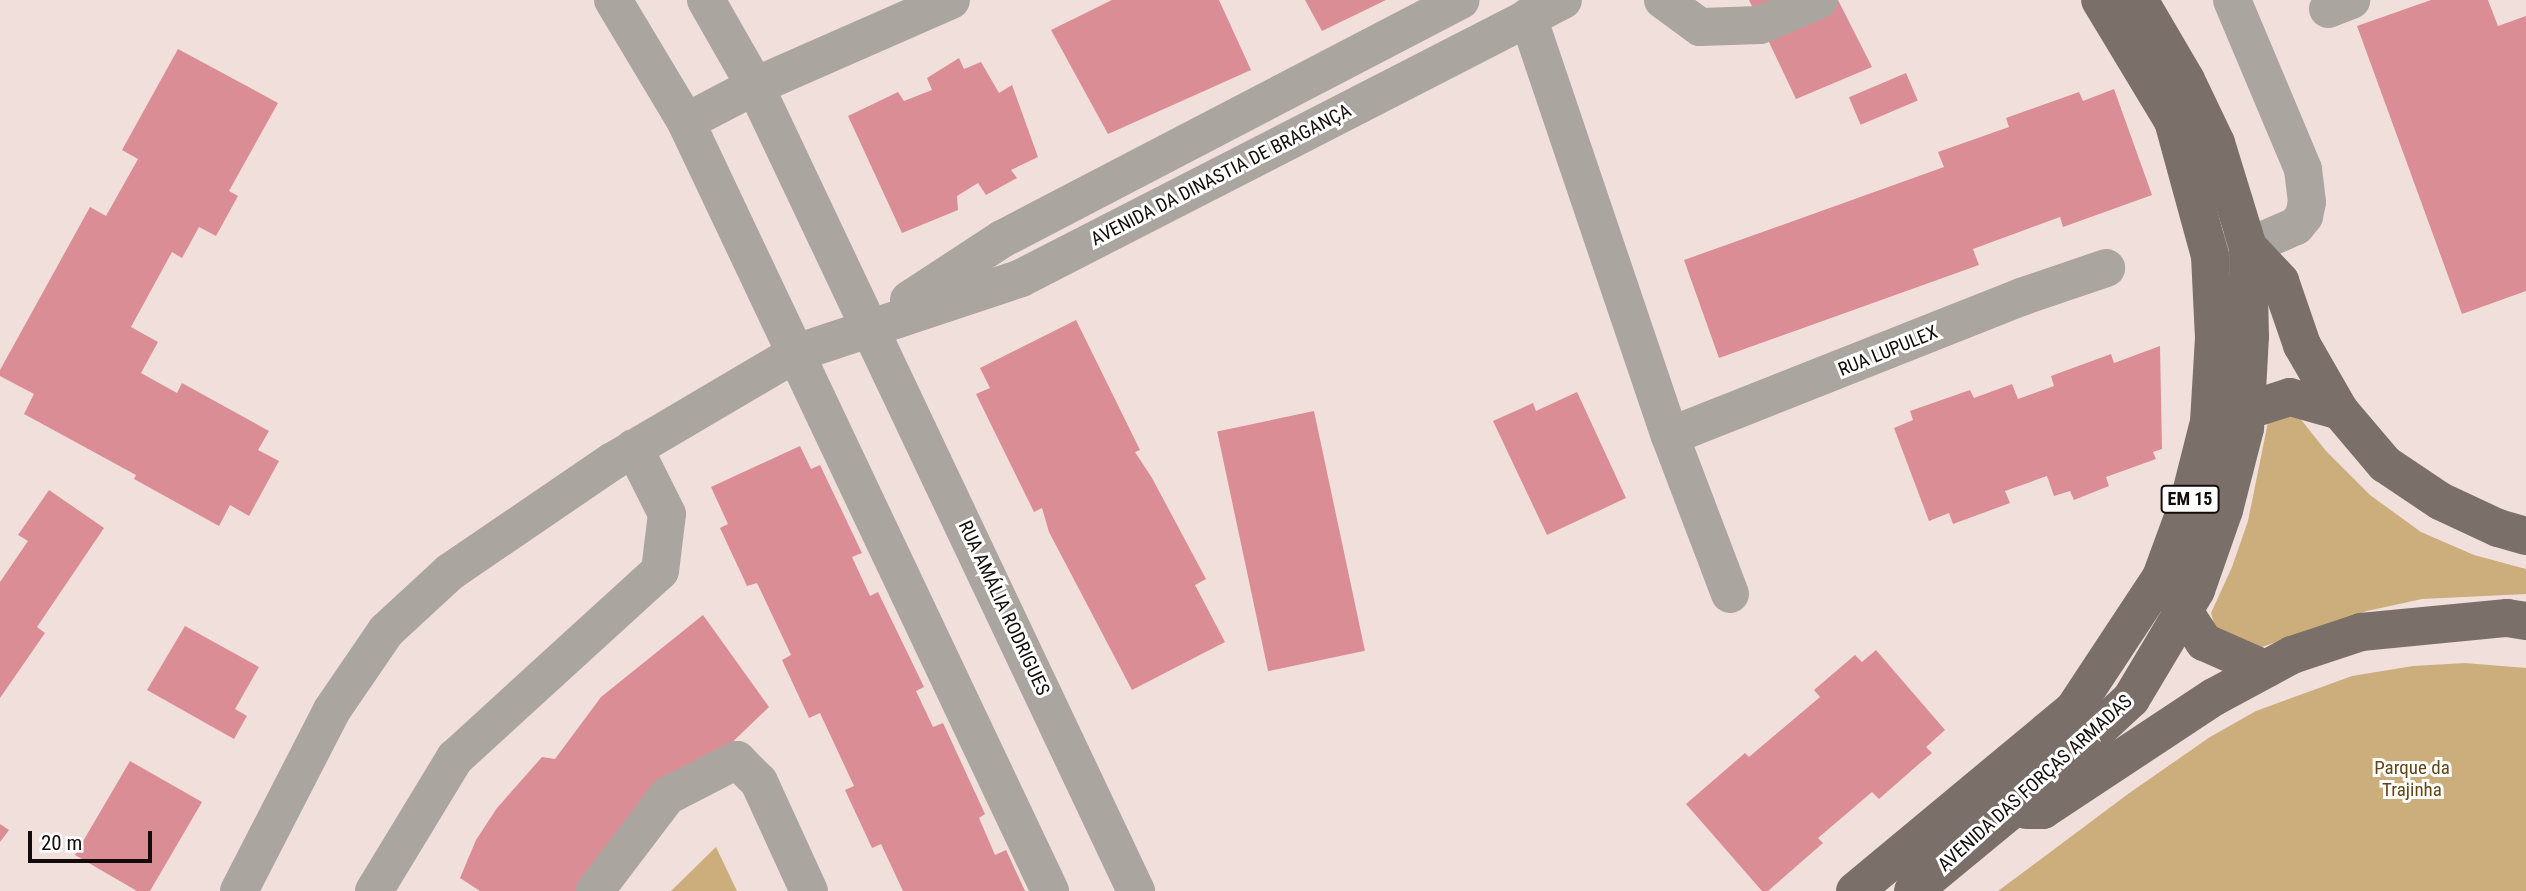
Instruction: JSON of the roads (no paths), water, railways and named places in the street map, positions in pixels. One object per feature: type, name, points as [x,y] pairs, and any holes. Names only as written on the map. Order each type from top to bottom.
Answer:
[{"type":"main road","name":"AVENIDA DAS FORÇAS ARMADAS","points":[[1855,891],[2074,709],[2161,577],[2189,501],[2209,422],[2214,338],[2210,256],[2174,121],[2100,0]]},
{"type":"main road","name":"AVENIDA DAS FORÇAS ARMADAS","points":[[1913,891],[2010,811],[2132,699],[2196,590],[2224,510],[2245,428],[2250,337],[2248,247],[2216,143],[2186,80],[2139,0]]},
{"type":"main road","points":[[2248,247],[2280,281],[2302,345],[2340,411],[2385,464],[2440,501],[2498,528],[2526,536]]},
{"type":"main road","points":[[2209,422],[2290,397],[2340,411]]},
{"type":"main road","points":[[2161,577],[2204,642],[2278,662]]},
{"type":"main road","points":[[2010,811],[2043,810],[2214,697],[2278,662],[2361,632],[2519,618]]},
{"type":"street","points":[[613,0],[687,122],[1050,891]]},
{"type":"street","name":"RUA AMÁLIA RODRIGUES","points":[[706,0],[755,86],[1136,891]]},
{"type":"street","points":[[687,122],[755,86],[951,0]]},
{"type":"street","name":"AVENIDA DA DINASTIA DE BRAGANÇA","points":[[869,327],[1002,239],[1461,0]]},
{"type":"street","name":"AVENIDA DA DINASTIA DE BRAGANÇA","points":[[239,891],[332,710],[386,631],[450,572],[635,448],[796,354],[869,327],[1021,278],[1563,0]]},
{"type":"street","points":[[1663,0],[1700,27],[1760,25],[1819,0]]},
{"type":"street","points":[[2210,256],[2248,247],[2296,226],[2304,216],[2307,186],[2232,0]]},
{"type":"street","points":[[1528,17],[1670,436],[1730,594]]},
{"type":"street","name":"RUA LUPULEX","points":[[1670,436],[2021,297],[2106,268]]},
{"type":"street","points":[[374,891],[455,758],[660,570],[667,513],[635,448]]},
{"type":"street","points":[[596,891],[667,796],[737,760],[759,782],[809,891]]},
{"type":"park label","name":"Parque da Trajinha","points":[[2412,779]]}]
